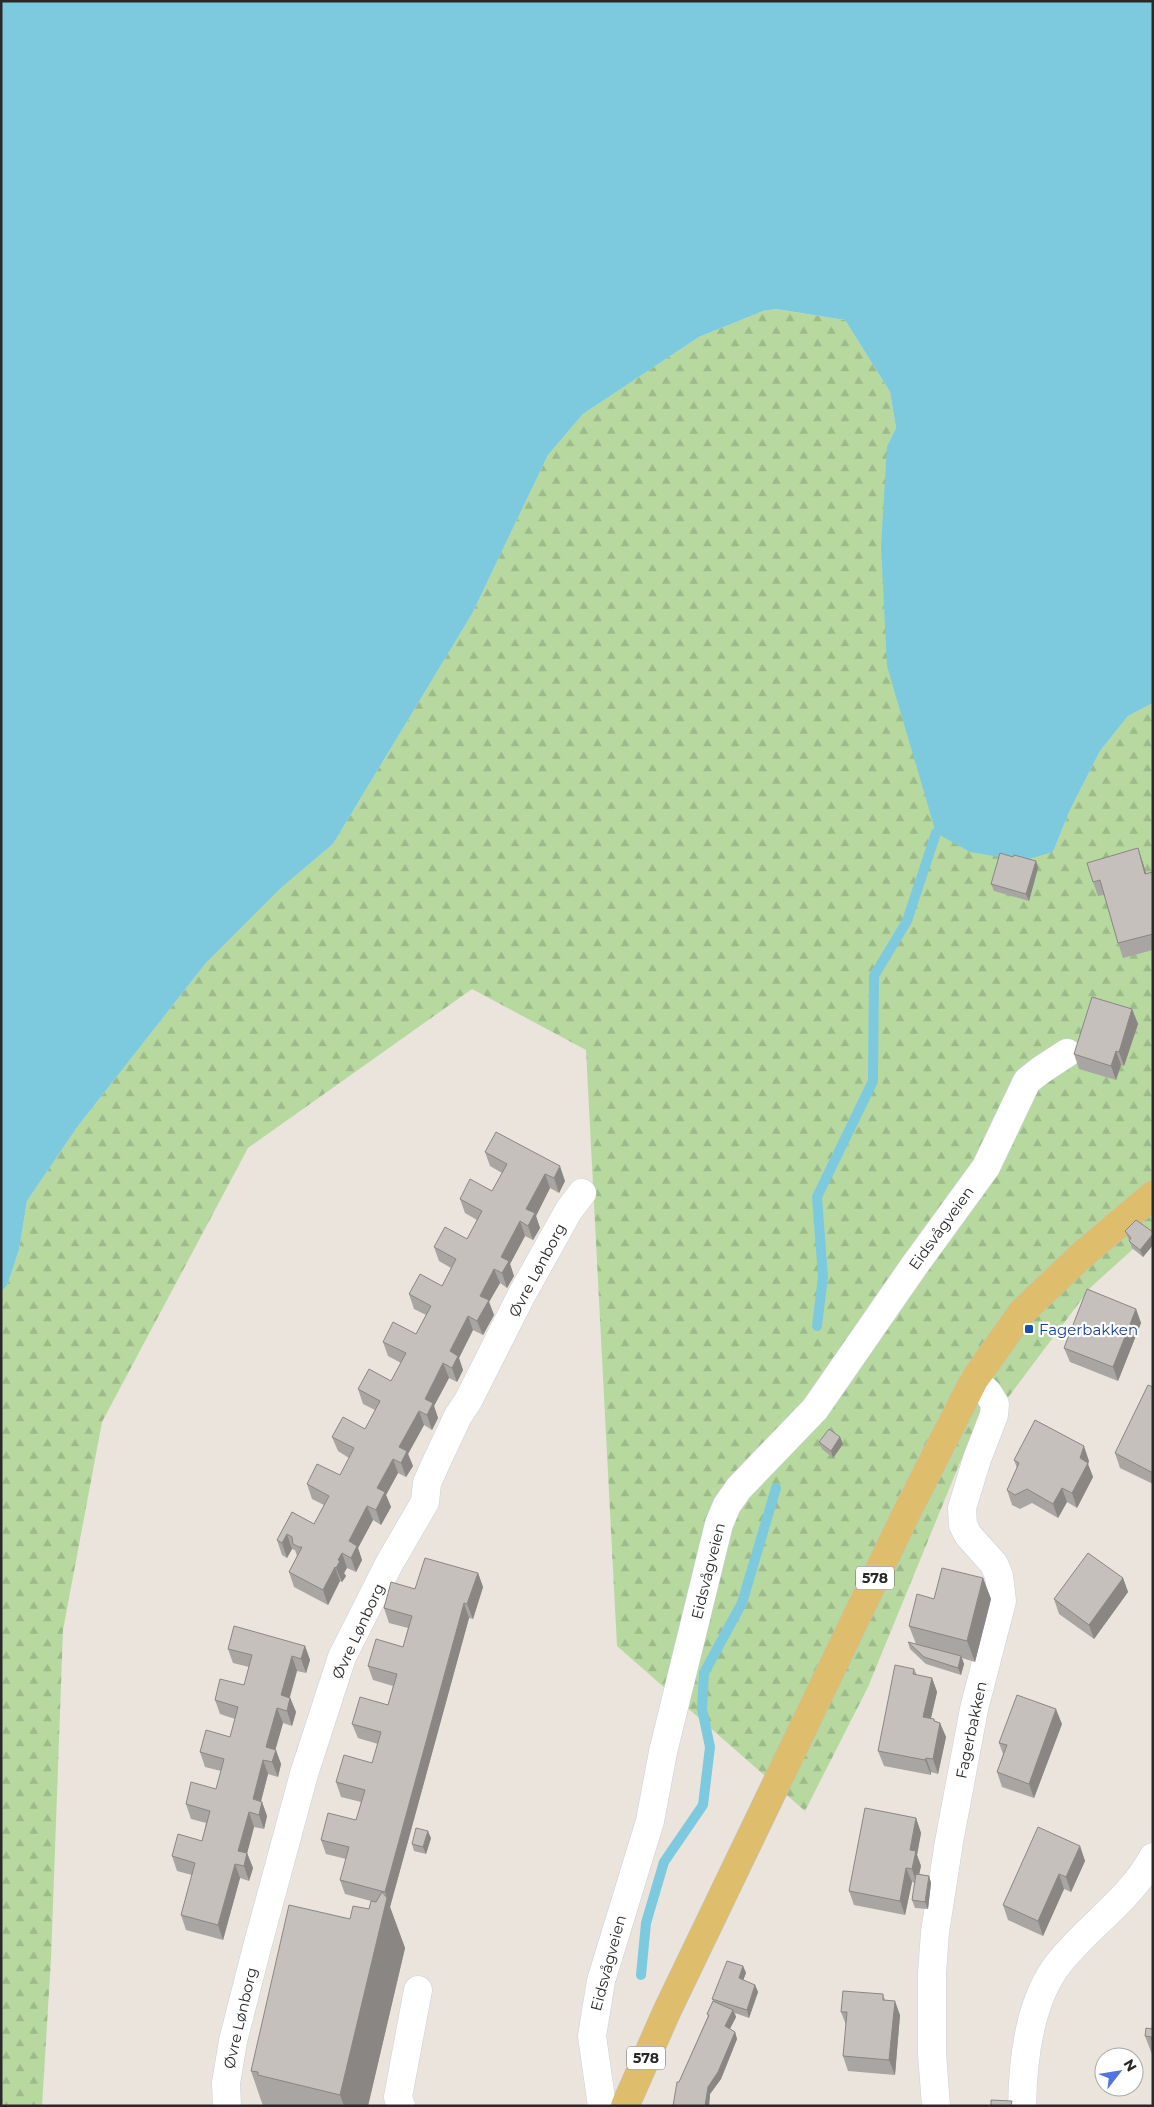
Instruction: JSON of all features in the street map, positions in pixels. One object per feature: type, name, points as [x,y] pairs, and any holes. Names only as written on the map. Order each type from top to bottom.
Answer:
[{"type":"main road","name":"578","points":[[625,2106],[680,1984],[906,1514],[974,1380],[1022,1312],[1082,1255],[1153,1195]]},
{"type":"street","name":"Eidsvågveien","points":[[602,2106],[592,2036],[600,1981],[656,1796],[663,1752],[719,1524],[739,1488],[819,1402],[986,1167],[1027,1081],[1040,1070],[1067,1053]]},
{"type":"street","name":"Øvre Lønborg","points":[[227,2106],[226,2083],[233,2041],[256,1951],[304,1774],[342,1657],[389,1564],[425,1502],[427,1483],[458,1416],[468,1401],[521,1296],[569,1210],[582,1193]]},
{"type":"street","name":"Fagerbakken","points":[[936,2106],[932,2053],[932,1974],[935,1932],[949,1842],[974,1709],[1002,1601],[999,1576],[994,1564],[968,1535],[963,1525],[962,1508],[977,1459],[994,1415],[995,1404],[988,1393],[974,1380]]},
{"type":"street","points":[[1022,2106],[1026,2049],[1040,1996],[1058,1964],[1130,1889],[1153,1857]]},
{"type":"street","points":[[402,2106],[398,2097],[418,1990]]},
{"type":"green space","points":[[776,309],[845,320],[890,392],[896,428],[887,446],[1053,852],[1070,810],[1100,751],[1128,716],[1153,703],[1153,1231],[1091,1287],[961,1460],[868,1687],[805,1811],[617,1646],[586,1050],[472,989],[248,1148],[102,1422],[63,1630],[51,1959],[42,2106],[1,2106],[1,1291],[7,1286],[19,1250],[27,1201],[78,1126],[206,963],[281,888],[333,844],[472,614],[548,455],[583,414],[699,337],[763,311]]},
{"type":"water","points":[[1,1],[1153,1],[1153,703],[1128,716],[1100,751],[1070,810],[1053,852],[1022,861],[970,852],[936,833],[887,666],[881,546],[887,446],[896,428],[890,392],[845,320],[776,309],[763,311],[699,337],[583,414],[548,455],[472,614],[333,844],[281,888],[206,963],[78,1126],[27,1201],[19,1250],[7,1286],[1,1291]]},
{"type":"building","points":[[1138,848],[1145,874],[1153,872],[1153,934],[1118,943],[1100,880],[1093,882],[1087,863]]},
{"type":"building","points":[[1000,853],[1036,861],[1026,894],[991,884]]},
{"type":"building","points":[[1092,997],[1132,1009],[1119,1052],[1116,1051],[1111,1066],[1074,1054]]},
{"type":"building","points":[[496,1132],[560,1166],[554,1178],[545,1174],[526,1209],[535,1213],[528,1226],[520,1221],[501,1257],[509,1261],[502,1273],[494,1269],[480,1296],[489,1300],[477,1321],[468,1316],[450,1351],[458,1356],[452,1368],[443,1363],[425,1399],[433,1403],[427,1415],[419,1411],[399,1447],[407,1451],[401,1463],[393,1459],[377,1488],[385,1492],[376,1510],[367,1506],[349,1541],[357,1546],[351,1558],[342,1553],[338,1560],[340,1561],[323,1590],[289,1572],[302,1547],[293,1544],[292,1537],[287,1534],[282,1543],[277,1540],[292,1512],[314,1524],[329,1496],[307,1484],[317,1464],[340,1475],[354,1448],[332,1437],[343,1417],[365,1429],[380,1401],[358,1389],[369,1369],[391,1381],[406,1353],[383,1342],[393,1322],[416,1334],[431,1306],[409,1294],[420,1274],[442,1286],[456,1259],[434,1247],[445,1227],[467,1239],[482,1211],[460,1199],[470,1179],[492,1191],[507,1164],[485,1152]]},
{"type":"building","points":[[1136,1220],[1153,1232],[1140,1250],[1129,1241],[1131,1238],[1125,1231]]},
{"type":"building","points":[[1087,1289],[1136,1309],[1113,1367],[1064,1348]]},
{"type":"building","points":[[1148,1385],[1153,1387],[1153,1473],[1115,1453]]},
{"type":"building","points":[[1035,1420],[1084,1446],[1080,1458],[1088,1463],[1072,1493],[1062,1488],[1053,1504],[1027,1489],[1015,1495],[1007,1490],[1019,1463],[1014,1460]]},
{"type":"building","points":[[829,1429],[840,1437],[831,1451],[819,1442]]},
{"type":"building","points":[[1088,1553],[1123,1578],[1089,1625],[1054,1599]]},
{"type":"building","points":[[425,1558],[478,1573],[467,1604],[464,1603],[385,1892],[340,1880],[349,1847],[321,1840],[328,1813],[356,1820],[365,1790],[336,1782],[344,1755],[372,1763],[381,1732],[352,1724],[360,1697],[388,1705],[397,1674],[368,1666],[376,1639],[403,1647],[412,1616],[384,1608],[391,1582],[415,1589]]},
{"type":"building","points":[[942,1568],[983,1578],[967,1641],[909,1626],[917,1594],[934,1599]]},
{"type":"building","points":[[234,1626],[305,1646],[301,1659],[292,1656],[281,1695],[290,1698],[287,1711],[277,1708],[266,1747],[276,1750],[272,1762],[263,1760],[253,1799],[262,1802],[259,1815],[249,1812],[238,1851],[247,1853],[244,1866],[235,1864],[218,1925],[181,1915],[195,1863],[172,1856],[178,1834],[202,1841],[210,1811],[186,1804],[191,1782],[216,1789],[224,1759],[200,1752],[206,1730],[230,1737],[238,1707],[215,1700],[220,1679],[244,1685],[252,1655],[228,1649]]},
{"type":"building","points":[[908,1642],[961,1656],[958,1668],[924,1657]]},
{"type":"building","points":[[895,1665],[914,1669],[913,1674],[932,1678],[923,1717],[934,1719],[934,1721],[940,1723],[933,1759],[926,1758],[925,1760],[878,1751]]},
{"type":"building","points":[[1017,1695],[1056,1709],[1029,1784],[997,1772],[1007,1745],[999,1743]]},
{"type":"building","points":[[865,1808],[916,1818],[910,1850],[916,1851],[912,1869],[906,1868],[900,1901],[849,1891]]},
{"type":"building","points":[[1038,1827],[1080,1846],[1066,1877],[1059,1874],[1038,1921],[1003,1905]]},
{"type":"building","points":[[416,1828],[428,1831],[423,1847],[412,1844]]},
{"type":"building","points":[[916,1874],[929,1876],[925,1902],[912,1900]]},
{"type":"building","points":[[382,1892],[387,1898],[340,2095],[258,2075],[258,2072],[251,2071],[289,1905],[350,1919],[353,1906],[369,1909],[371,1901],[376,1902]]},
{"type":"building","points":[[727,1961],[743,1966],[739,1978],[755,1985],[747,2010],[712,1999]]},
{"type":"building","points":[[843,1991],[883,1994],[883,2000],[895,2001],[889,2060],[843,2056],[847,2012],[841,2012]]},
{"type":"building","points":[[713,2001],[733,2010],[725,2026],[735,2032],[718,2072],[708,2087],[705,2106],[673,2106],[677,2082],[679,2082],[709,2015],[707,2014]]},
{"type":"building","points":[[1153,2020],[1153,2040],[1151,2040],[1152,2037],[1145,2036],[1146,2028],[1152,2029]]},
{"type":"building","points":[[991,2100],[1012,2101],[1011,2106],[991,2106]]},
{"type":"waterway","points":[[817,1326],[823,1277],[817,1197],[873,1081],[874,976],[907,921],[936,833]]},
{"type":"waterway","points":[[641,1975],[646,1923],[664,1862],[703,1805],[710,1747],[702,1709],[704,1673],[742,1603],[776,1488]]},
{"type":"place","name":"Fagerbakken","points":[[1029,1329]]}]
